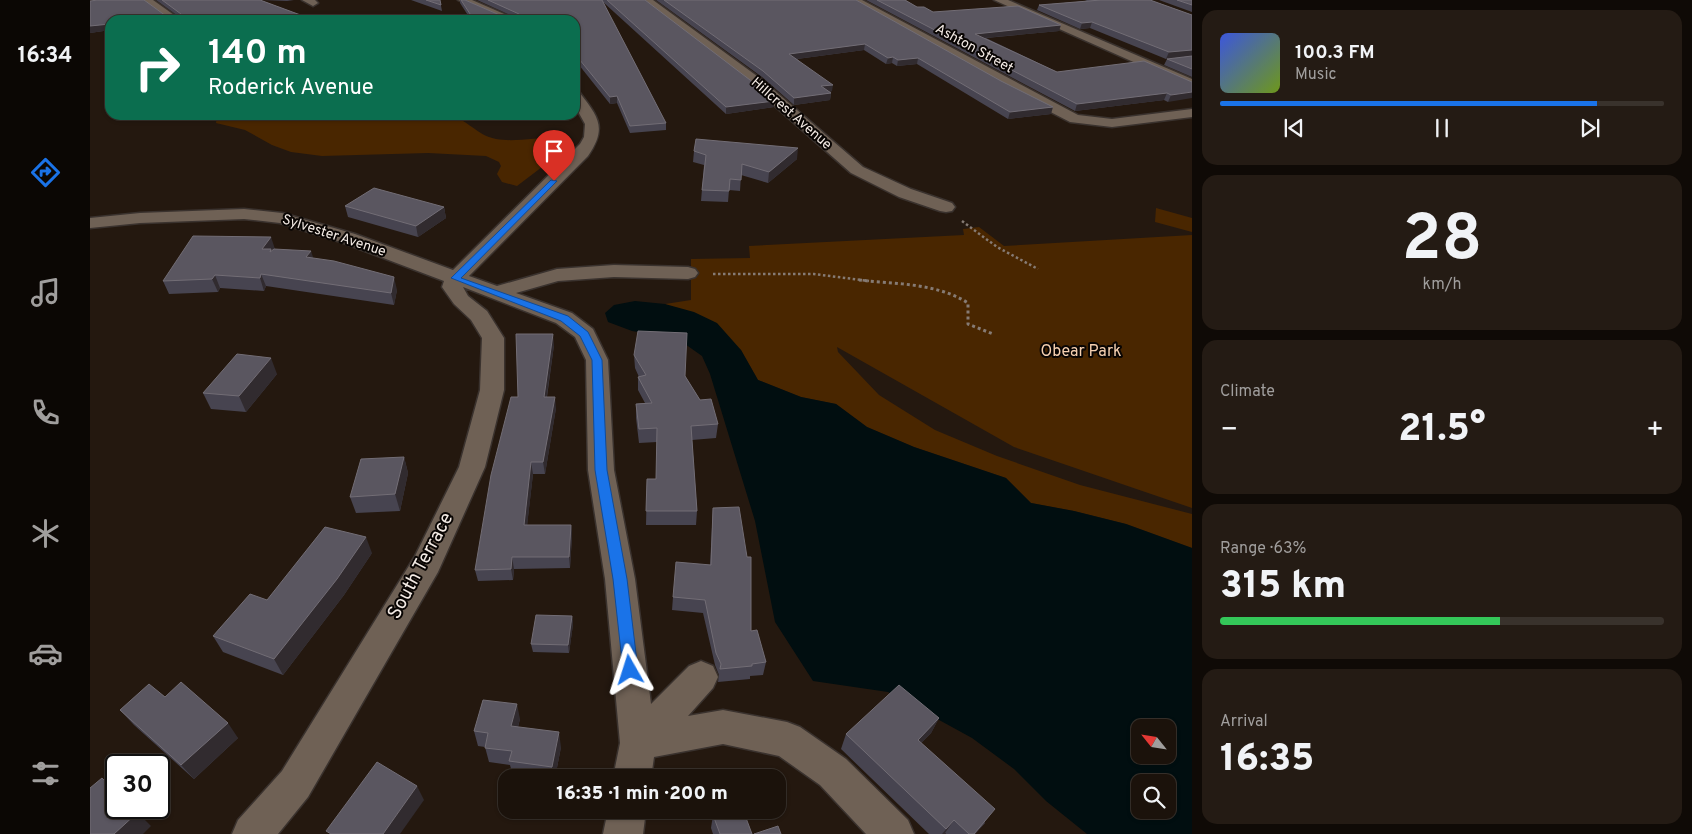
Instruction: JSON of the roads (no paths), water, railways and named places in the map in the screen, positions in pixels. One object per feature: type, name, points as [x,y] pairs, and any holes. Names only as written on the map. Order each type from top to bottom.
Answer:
[{"type":"street","points":[[146,0],[168,15]]},
{"type":"street","points":[[463,0],[500,15]]},
{"type":"street","name":"Hillcrest Avenue","points":[[646,0],[756,82],[857,170],[905,193],[946,207]]},
{"type":"street","name":"Ashton Street","points":[[854,0],[1058,112],[1075,119],[1112,124],[1192,114]]},
{"type":"street","points":[[999,0],[1192,84]]},
{"type":"street","points":[[455,278],[582,154],[590,142],[593,131],[592,122],[580,104]]},
{"type":"street","name":"Sylvester Avenue","points":[[90,222],[244,214],[282,218],[348,238],[564,318],[585,334],[597,360],[601,470],[620,579],[635,760]]},
{"type":"street","points":[[495,293],[557,275],[614,271],[688,274]]},
{"type":"street","name":"South Terrace","points":[[252,834],[295,784],[427,564],[472,468],[492,390],[493,338],[479,316],[461,300],[452,287],[455,278]]},
{"type":"street","points":[[635,760],[701,677]]},
{"type":"street","points":[[635,760],[671,736],[723,727],[787,740],[834,772],[894,834]]},
{"type":"street","points":[[623,834],[626,819]]},
{"type":"park label","name":"Obear Park","points":[[1081,352]]}]
